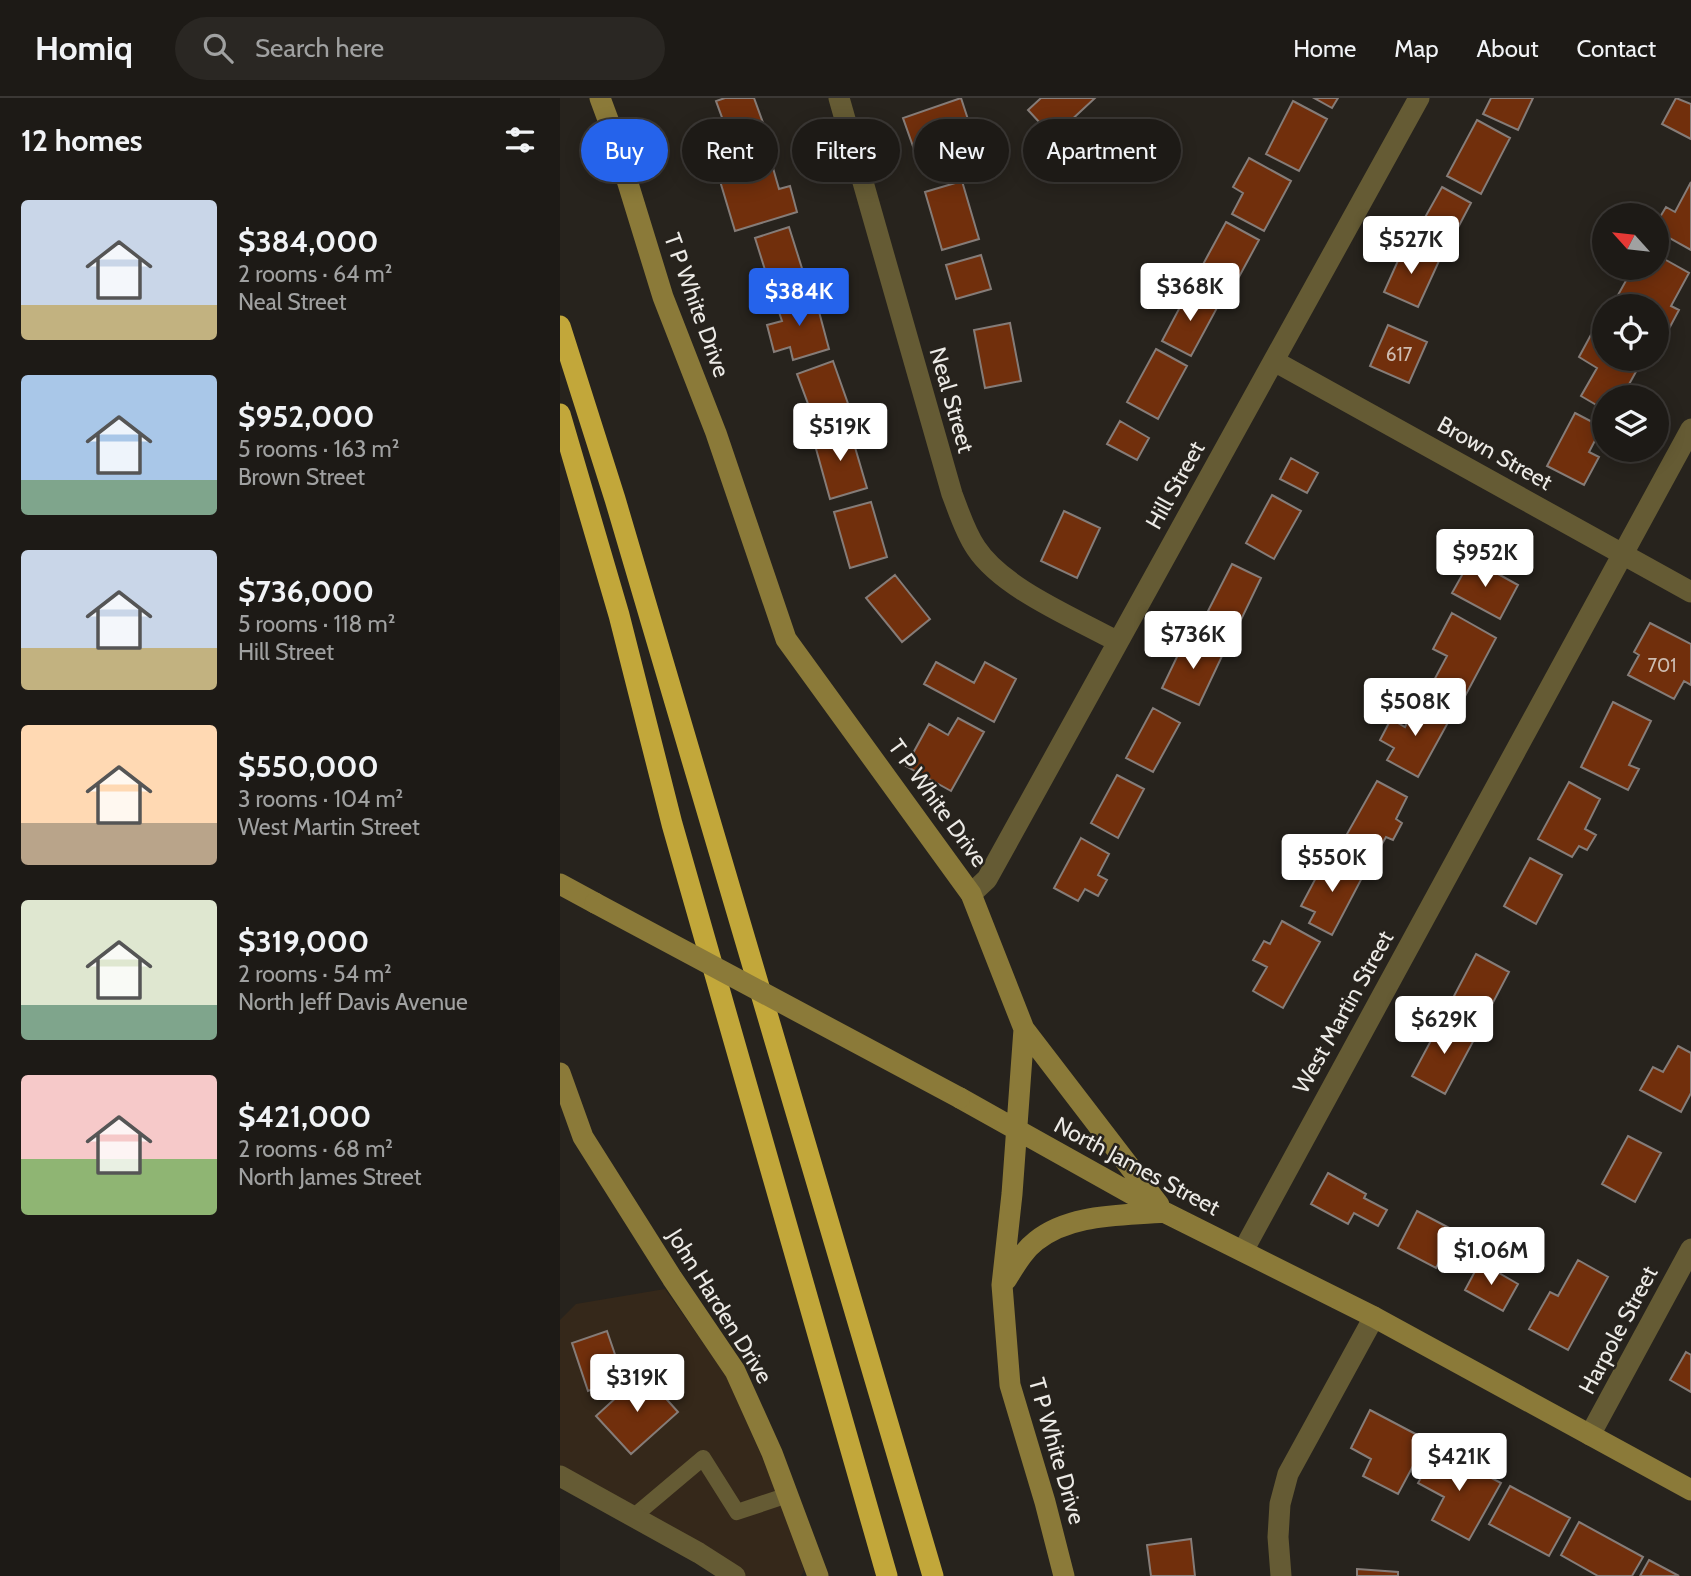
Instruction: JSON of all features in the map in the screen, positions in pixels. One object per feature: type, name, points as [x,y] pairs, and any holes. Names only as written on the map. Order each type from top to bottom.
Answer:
[{"type":"highway","points":[[560,326],[615,499],[933,1576]]},
{"type":"highway","points":[[560,414],[619,615],[672,824],[887,1576]]},
{"type":"main road","name":"T P White Drive","points":[[600,98],[663,297],[716,433],[786,639],[971,894],[1024,1029],[1002,1285],[1010,1385],[1064,1576]]},
{"type":"main road","name":"North James Street","points":[[560,884],[960,1098],[1164,1212],[1374,1317],[1691,1490]]},
{"type":"main road","points":[[1024,1029],[1164,1212]]},
{"type":"main road","name":"John Harden Drive","points":[[560,1073],[583,1137],[672,1278],[735,1371],[772,1453],[818,1576]]},
{"type":"main road","points":[[1002,1285],[1025,1251],[1048,1233],[1085,1219],[1164,1212]]},
{"type":"street","name":"Neal Street","points":[[839,98],[952,494],[969,534],[977,549],[1010,583],[1118,642]]},
{"type":"street","name":"Hill Street","points":[[971,894],[987,879],[1419,98]]},
{"type":"street","name":"Brown Street","points":[[1274,361],[1691,592]]},
{"type":"street","name":"West Martin Street","points":[[1243,1251],[1691,429]]},
{"type":"street","name":"Harpole Street","points":[[1590,1435],[1691,1249]]},
{"type":"street","points":[[1281,1576],[1278,1537],[1280,1504],[1288,1474],[1374,1317]]},
{"type":"street","points":[[560,1476],[699,1553],[735,1576]]},
{"type":"lane","points":[[633,1517],[703,1458],[737,1512],[788,1495]]},
{"type":"shaded area","points":[[665,1289],[726,1375],[793,1528],[804,1571],[801,1576],[743,1576],[560,1476],[560,1320],[576,1304]]},
{"type":"building","points":[[725,98],[754,98],[762,119],[723,119],[716,101]]},
{"type":"building","points":[[961,98],[968,119],[914,119],[914,149],[903,118]]},
{"type":"building","points":[[1041,98],[1095,98],[1072,119],[1036,119],[1028,110]]},
{"type":"building","points":[[1314,98],[1338,98],[1332,108]]},
{"type":"building","points":[[1491,98],[1533,98],[1518,130],[1483,114]]},
{"type":"building","points":[[1676,98],[1691,104],[1691,139],[1662,124]]},
{"type":"building","points":[[1293,101],[1327,119],[1299,171],[1266,154]]},
{"type":"building","points":[[1477,120],[1510,138],[1481,194],[1447,176]]},
{"type":"building","points":[[1249,158],[1291,181],[1264,231],[1232,214],[1243,193],[1233,187]]},
{"type":"building","points":[[720,182],[777,182],[779,189],[790,186],[797,212],[735,231]]},
{"type":"building","points":[[962,182],[979,239],[942,250],[925,192]]},
{"type":"building","points":[[1691,182],[1691,250],[1670,238],[1670,209],[1675,212]]},
{"type":"building","points":[[1442,187],[1471,203],[1444,254],[1414,237]]},
{"type":"building","points":[[1226,222],[1259,240],[1227,299],[1194,281]]},
{"type":"building","points":[[789,227],[806,281],[772,292],[755,238]]},
{"type":"building","points":[[1405,245],[1439,261],[1418,307],[1384,292]]},
{"type":"building","points":[[981,255],[991,289],[956,299],[946,265]]},
{"type":"building","points":[[1670,262],[1689,273],[1671,306],[1679,310],[1669,329],[1669,294],[1619,294],[1626,280],[1670,280]]},
{"type":"building","points":[[1189,290],[1218,306],[1191,356],[1162,341]]},
{"type":"building","points":[[814,293],[829,349],[793,360],[790,347],[774,352],[767,325],[782,321],[776,303]]},
{"type":"building","points":[[1010,323],[1021,381],[985,388],[974,330]]},
{"type":"building","points":[[1388,325],[1427,342],[1409,383],[1370,366]]},
{"type":"building","points":[[1592,333],[1592,365],[1579,357]]},
{"type":"building","points":[[1156,349],[1187,366],[1158,419],[1127,402]]},
{"type":"building","points":[[833,361],[852,415],[817,428],[797,374]]},
{"type":"building","points":[[1595,371],[1636,371],[1629,385],[1592,385],[1592,402],[1581,396]]},
{"type":"building","points":[[1575,413],[1592,422],[1592,446],[1589,452],[1592,454],[1592,462],[1596,462],[1584,485],[1547,466]]},
{"type":"building","points":[[1120,421],[1149,438],[1137,460],[1107,444]]},
{"type":"building","points":[[849,427],[867,488],[830,499],[813,438]]},
{"type":"building","points":[[1291,458],[1318,473],[1307,493],[1280,479]]},
{"type":"building","points":[[1272,495],[1301,511],[1274,559],[1246,543]]},
{"type":"building","points":[[871,502],[887,557],[850,568],[834,512]]},
{"type":"building","points":[[1064,511],[1100,528],[1077,578],[1041,561]]},
{"type":"building","points":[[1471,559],[1518,585],[1500,619],[1452,593]]},
{"type":"building","points":[[1232,564],[1261,578],[1238,626],[1208,611]]},
{"type":"building","points":[[895,575],[930,619],[902,642],[866,598]]},
{"type":"building","points":[[1452,613],[1496,638],[1463,700],[1432,684],[1447,656],[1433,649]]},
{"type":"building","points":[[1650,623],[1691,644],[1691,685],[1684,681],[1674,699],[1628,675],[1639,655],[1634,652]]},
{"type":"building","points":[[1187,636],[1223,654],[1199,705],[1162,688]]},
{"type":"building","points":[[936,662],[974,683],[985,662],[1016,679],[994,722],[924,684]]},
{"type":"building","points":[[1419,700],[1451,717],[1418,777],[1387,760],[1394,748],[1380,740],[1391,719],[1405,727]]},
{"type":"building","points":[[1613,702],[1651,721],[1629,765],[1639,769],[1628,790],[1581,767]]},
{"type":"building","points":[[1153,708],[1180,723],[1153,772],[1126,758]]},
{"type":"building","points":[[958,718],[984,732],[951,791],[906,766],[929,724],[948,735]]},
{"type":"building","points":[[1117,775],[1144,789],[1118,838],[1091,823]]},
{"type":"building","points":[[1377,781],[1407,797],[1396,819],[1402,823],[1393,840],[1386,837],[1378,851],[1347,834]]},
{"type":"building","points":[[1569,782],[1600,799],[1585,829],[1596,835],[1587,850],[1579,846],[1572,857],[1538,839]]},
{"type":"building","points":[[1081,838],[1109,854],[1098,875],[1107,880],[1098,896],[1085,889],[1078,901],[1054,888]]},
{"type":"building","points":[[1328,855],[1364,874],[1332,935],[1309,923],[1315,912],[1301,906]]},
{"type":"building","points":[[1530,858],[1562,875],[1536,924],[1504,906]]},
{"type":"building","points":[[1282,921],[1320,942],[1283,1008],[1253,991],[1267,967],[1253,960],[1264,941],[1270,944]]},
{"type":"building","points":[[1476,954],[1509,972],[1487,1014],[1454,996]]},
{"type":"building","points":[[1443,1018],[1476,1036],[1445,1094],[1412,1076]]},
{"type":"building","points":[[1678,1046],[1691,1053],[1691,1093],[1681,1112],[1640,1090],[1653,1067],[1663,1072]]},
{"type":"building","points":[[1628,1136],[1661,1153],[1635,1202],[1602,1184]]},
{"type":"building","points":[[1328,1173],[1366,1194],[1364,1198],[1387,1210],[1378,1226],[1354,1213],[1348,1224],[1311,1204]]},
{"type":"building","points":[[1417,1211],[1455,1231],[1436,1268],[1398,1248]]},
{"type":"building","points":[[1578,1260],[1608,1277],[1568,1350],[1529,1329],[1550,1292],[1558,1296]]},
{"type":"building","points":[[1480,1262],[1518,1284],[1503,1311],[1465,1290]]},
{"type":"building","points":[[607,1331],[623,1378],[588,1391],[572,1343]]},
{"type":"building","points":[[1686,1352],[1691,1355],[1691,1392],[1670,1380]]},
{"type":"building","points":[[643,1373],[678,1412],[631,1454],[596,1416]]},
{"type":"building","points":[[1370,1410],[1427,1440],[1398,1494],[1363,1476],[1371,1459],[1351,1448]]},
{"type":"building","points":[[1437,1449],[1501,1483],[1469,1540],[1432,1520],[1444,1497],[1418,1483]]},
{"type":"building","points":[[1510,1486],[1570,1518],[1549,1556],[1489,1524]]},
{"type":"building","points":[[1579,1522],[1643,1557],[1632,1576],[1598,1576],[1561,1555]]},
{"type":"building","points":[[1191,1539],[1195,1576],[1151,1576],[1147,1545]]},
{"type":"building","points":[[1649,1560],[1679,1576],[1640,1576]]},
{"type":"building","points":[[1357,1569],[1398,1572],[1398,1576],[1357,1576]]}]
